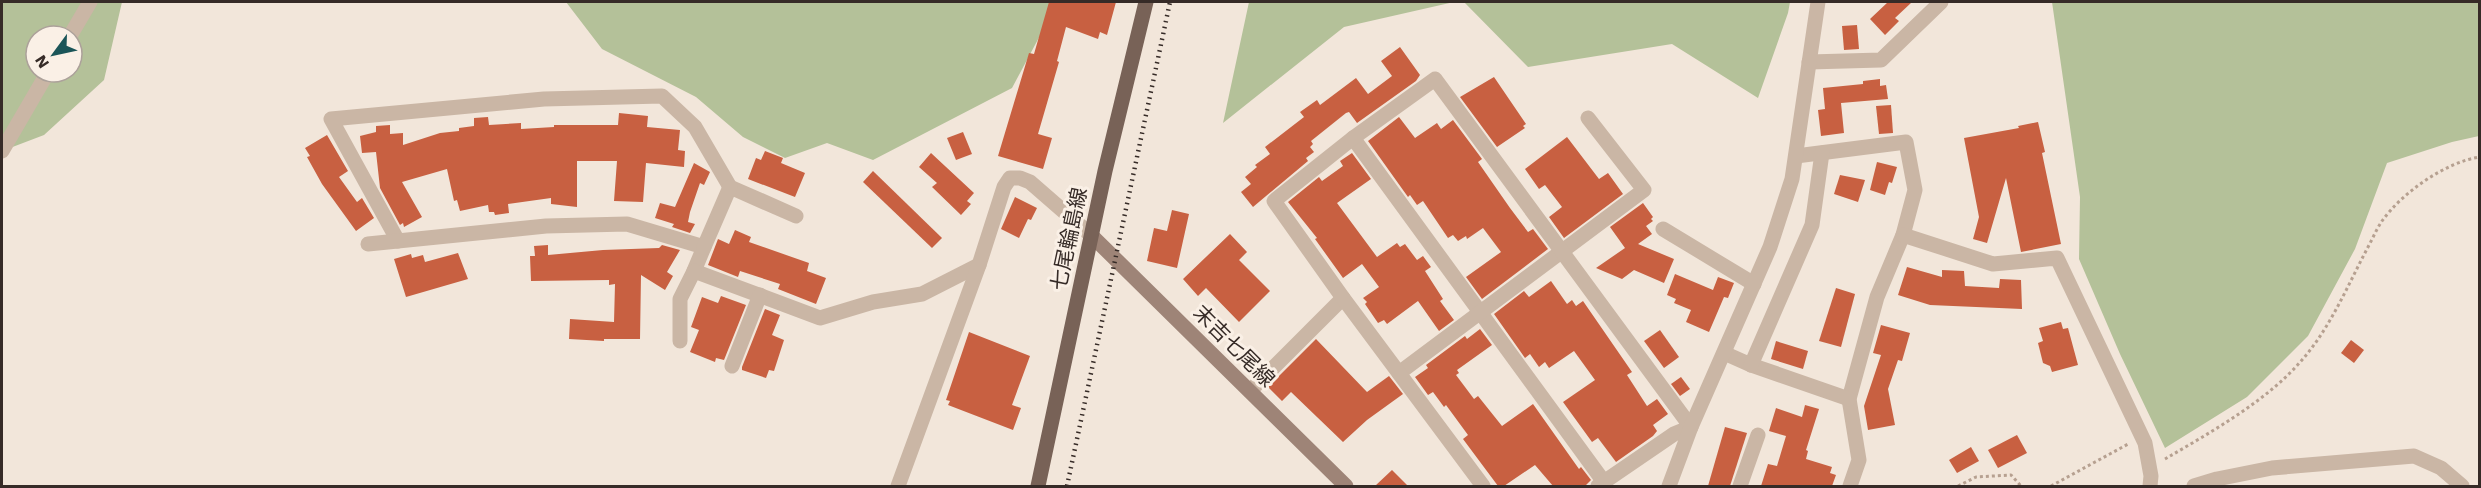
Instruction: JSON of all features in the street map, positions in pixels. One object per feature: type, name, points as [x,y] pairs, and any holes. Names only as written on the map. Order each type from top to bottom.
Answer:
[{"type":"main road","name":"七尾輪島線","points":[[1038,486],[1105,171],[1146,2]]},
{"type":"main road","name":"末吉七尾線","points":[[1092,236],[1346,486]]},
{"type":"street","points":[[77,24],[90,2]]},
{"type":"street","points":[[1669,486],[1691,428],[1770,247],[1792,179],[1818,2]]},
{"type":"street","points":[[1809,62],[1881,60],[1941,2]]},
{"type":"street","points":[[1483,486],[1274,201],[1353,138],[1435,79],[1691,428]]},
{"type":"street","points":[[2,151],[41,84]]},
{"type":"street","points":[[398,241],[331,119],[544,99],[662,96],[694,127],[730,187],[796,216]]},
{"type":"street","points":[[1399,373],[1644,190],[1588,118]]},
{"type":"street","points":[[1353,138],[1601,484],[1674,434],[1691,428]]},
{"type":"street","points":[[1796,156],[1906,142],[1916,190],[1903,235],[1877,297],[1849,399],[1859,460],[1850,486]]},
{"type":"street","points":[[1751,365],[1812,225],[1822,153]]},
{"type":"street","points":[[898,486],[979,265],[1004,187],[1010,178],[1020,178],[1030,182],[1092,236]]},
{"type":"street","points":[[680,341],[680,299],[730,187]]},
{"type":"street","points":[[368,244],[546,226],[627,224],[704,247]]},
{"type":"street","points":[[1663,229],[1754,284]]},
{"type":"street","points":[[1903,235],[1993,264],[2057,258],[2142,437],[2151,481]]},
{"type":"street","points":[[694,271],[820,318],[873,302],[922,294],[979,265]]},
{"type":"street","points":[[732,366],[760,295]]},
{"type":"street","points":[[1250,391],[1343,298]]},
{"type":"street","points":[[1724,353],[1751,365],[1849,399]]},
{"type":"street","points":[[1740,486],[1758,435]]},
{"type":"street","points":[[2194,486],[2272,468],[2414,456],[2441,468],[2462,486]]},
{"type":"path","points":[[2151,481],[2159,462],[2214,431],[2285,379],[2304,359],[2324,330],[2382,220],[2416,187],[2441,170],[2480,157]]},
{"type":"path","points":[[2051,486],[2142,437]]},
{"type":"path","points":[[1958,486],[1976,477],[2012,475],[2020,486]]},
{"type":"green space","points":[[2,2],[122,2],[104,80],[44,135],[2,151]]},
{"type":"green space","points":[[566,2],[1067,2],[1051,15],[1012,88],[873,160],[827,143],[785,158],[743,137],[696,97],[602,49]]},
{"type":"green space","points":[[1249,2],[1454,2],[1344,27],[1223,123]]},
{"type":"green space","points":[[1464,2],[1790,2],[1758,98],[1672,44],[1528,67]]},
{"type":"green space","points":[[2052,2],[2479,2],[2479,136],[2452,142],[2387,163],[2355,249],[2308,336],[2247,397],[2165,448],[2120,354],[2079,259],[2080,197]]},
{"type":"building","points":[[1049,2],[1116,2],[1107,35],[1100,32],[1098,39],[1066,27],[1057,61],[1059,62],[1038,134],[1052,138],[1043,169],[998,156],[1029,53],[1034,54]]},
{"type":"building","points":[[1888,2],[1912,2],[1895,18],[1899,21],[1885,35],[1870,19]]},
{"type":"building","points":[[1857,25],[1859,49],[1844,50],[1842,26]]},
{"type":"building","points":[[1400,47],[1420,75],[1416,81],[1357,123],[1349,112],[1346,113],[1311,141],[1313,144],[1310,147],[1314,152],[1306,158],[1308,161],[1253,207],[1241,192],[1251,184],[1245,177],[1257,167],[1255,165],[1270,154],[1265,147],[1304,117],[1300,112],[1317,100],[1320,105],[1356,78],[1368,94],[1392,76],[1381,61]]},
{"type":"building","points":[[1494,77],[1526,124],[1523,126],[1525,128],[1497,147],[1460,97]]},
{"type":"building","points":[[1880,79],[1880,86],[1886,85],[1888,99],[1841,103],[1844,133],[1821,136],[1818,110],[1825,109],[1823,88],[1863,84],[1863,81]]},
{"type":"building","points":[[1891,105],[1893,133],[1879,134],[1876,106]]},
{"type":"building","points":[[619,113],[648,116],[647,127],[680,130],[678,150],[685,151],[684,167],[646,163],[643,202],[614,201],[617,161],[577,161],[577,207],[551,204],[551,198],[508,204],[509,213],[495,215],[494,212],[489,212],[488,205],[460,211],[457,200],[454,201],[447,169],[402,182],[422,217],[404,227],[403,223],[400,225],[380,188],[376,152],[362,153],[360,136],[376,132],[376,126],[390,125],[390,134],[403,133],[403,145],[440,133],[459,131],[459,128],[474,126],[474,118],[488,117],[489,125],[521,123],[521,129],[554,127],[554,125],[618,125]]},
{"type":"building","points":[[1399,117],[1415,138],[1437,123],[1441,129],[1453,120],[1482,159],[1478,162],[1510,208],[1528,232],[1533,229],[1548,249],[1482,299],[1466,277],[1501,252],[1483,228],[1467,239],[1466,236],[1458,241],[1453,235],[1448,238],[1423,201],[1417,205],[1410,195],[1408,197],[1368,141]]},
{"type":"building","points":[[2038,122],[2045,152],[2042,153],[2061,244],[2021,252],[2006,178],[1987,243],[1973,239],[1979,217],[1964,138],[2019,128],[2018,126]]},
{"type":"building","points":[[963,132],[972,154],[956,160],[947,138]]},
{"type":"building","points":[[327,135],[348,171],[339,177],[357,202],[362,198],[374,218],[356,231],[322,184],[307,157],[310,156],[305,148]]},
{"type":"building","points":[[1567,137],[1599,179],[1608,173],[1623,194],[1564,238],[1549,217],[1562,207],[1545,185],[1539,189],[1525,169]]},
{"type":"building","points":[[765,151],[783,158],[781,163],[805,173],[795,197],[748,179],[756,158],[761,160]]},
{"type":"building","points":[[931,153],[974,193],[967,201],[971,204],[961,215],[932,187],[937,183],[919,167]]},
{"type":"building","points":[[1352,153],[1371,179],[1337,203],[1377,257],[1397,243],[1400,247],[1405,244],[1417,260],[1423,256],[1431,267],[1425,271],[1443,299],[1440,301],[1454,320],[1439,331],[1418,301],[1387,324],[1384,320],[1378,323],[1363,298],[1379,287],[1362,264],[1343,278],[1315,239],[1317,238],[1288,202],[1319,177],[1322,181],[1343,166],[1340,161]]},
{"type":"building","points":[[1877,162],[1897,167],[1885,195],[1870,190]]},
{"type":"building","points":[[694,163],[710,172],[704,185],[700,183],[690,212],[688,222],[695,224],[690,233],[672,227],[674,224],[655,218],[660,203],[675,207]]},
{"type":"building","points":[[873,171],[942,238],[932,248],[863,182]]},
{"type":"building","points":[[1840,175],[1865,180],[1858,202],[1834,194]]},
{"type":"building","points":[[1015,197],[1037,208],[1031,220],[1028,219],[1019,238],[1001,229]]},
{"type":"building","points":[[1643,203],[1653,217],[1651,219],[1653,221],[1646,226],[1652,234],[1638,244],[1674,259],[1664,283],[1634,270],[1622,279],[1596,268],[1625,248],[1610,227]]},
{"type":"building","points":[[1172,210],[1189,214],[1177,268],[1147,261],[1154,228],[1167,231]]},
{"type":"building","points":[[735,230],[751,237],[749,242],[809,263],[807,271],[826,278],[816,304],[778,289],[780,284],[740,271],[738,277],[708,265],[718,239],[729,244]]},
{"type":"building","points":[[1230,234],[1247,252],[1239,260],[1270,291],[1239,322],[1206,288],[1198,296],[1183,279]]},
{"type":"building","points":[[548,245],[548,255],[659,248],[662,245],[680,250],[667,272],[673,276],[665,290],[641,275],[640,339],[604,339],[604,341],[569,339],[570,319],[614,322],[615,284],[609,285],[609,280],[531,281],[530,256],[535,256],[534,246]]},
{"type":"building","points":[[458,253],[468,279],[406,297],[394,259],[411,254],[412,258],[423,255],[425,262]]},
{"type":"building","points":[[1907,267],[1942,277],[1942,270],[1964,271],[1965,286],[1999,288],[2000,279],[2021,280],[2022,309],[1930,305],[1898,295]]},
{"type":"building","points":[[1675,274],[1713,290],[1718,277],[1734,283],[1728,298],[1724,297],[1709,332],[1686,322],[1691,310],[1674,303],[1676,299],[1667,295]]},
{"type":"building","points":[[1551,281],[1567,304],[1572,300],[1576,306],[1583,301],[1632,372],[1627,375],[1647,406],[1657,399],[1668,414],[1653,425],[1657,431],[1653,436],[1616,462],[1598,438],[1592,442],[1563,402],[1595,380],[1574,351],[1549,368],[1545,362],[1539,367],[1530,354],[1525,358],[1494,314],[1524,291],[1529,297]]},
{"type":"building","points":[[1836,288],[1855,294],[1841,347],[1819,341]]},
{"type":"building","points":[[721,296],[746,305],[724,360],[716,358],[715,362],[690,352],[699,330],[691,327],[702,297],[718,303]]},
{"type":"building","points":[[765,309],[780,315],[772,335],[784,340],[774,371],[769,370],[766,378],[742,370]]},
{"type":"building","points":[[2061,322],[2063,329],[2068,328],[2078,365],[2052,372],[2050,366],[2043,363],[2038,343],[2043,341],[2039,328]]},
{"type":"building","points":[[1881,325],[1910,333],[1902,361],[1898,360],[1888,389],[1895,425],[1868,430],[1864,406],[1881,355],[1873,353]]},
{"type":"building","points":[[1480,329],[1492,345],[1457,370],[1459,373],[1456,375],[1474,399],[1478,396],[1502,426],[1533,404],[1579,469],[1581,467],[1591,480],[1585,486],[1553,486],[1535,465],[1504,486],[1498,486],[1463,439],[1468,435],[1446,405],[1444,407],[1433,392],[1428,395],[1415,377],[1428,368],[1426,365],[1465,336],[1467,339]]},
{"type":"building","points":[[1660,330],[1679,357],[1664,368],[1644,341]]},
{"type":"building","points":[[969,332],[1030,356],[1012,405],[1021,408],[1013,430],[948,405],[950,401],[946,400]]},
{"type":"building","points":[[1316,339],[1367,392],[1389,376],[1403,394],[1367,420],[1343,442],[1291,392],[1282,401],[1268,387]]},
{"type":"building","points":[[2351,340],[2364,350],[2354,363],[2341,353]]},
{"type":"building","points":[[1776,341],[1808,351],[1803,369],[1771,359]]},
{"type":"building","points":[[1681,377],[1690,389],[1680,396],[1671,384]]},
{"type":"building","points":[[1805,405],[1819,409],[1806,450],[1808,451],[1806,459],[1832,467],[1830,473],[1836,475],[1832,486],[1761,486],[1768,464],[1777,466],[1786,436],[1769,431],[1776,408],[1802,417]]},
{"type":"building","points":[[1725,427],[1747,433],[1730,486],[1708,486]]},
{"type":"building","points":[[2017,435],[2027,453],[1998,468],[1988,450]]},
{"type":"building","points":[[1971,447],[1979,461],[1957,473],[1949,460]]},
{"type":"building","points":[[1392,470],[1408,486],[1375,486]]},
{"type":"railway","points":[[1067,486],[1170,2]]}]
